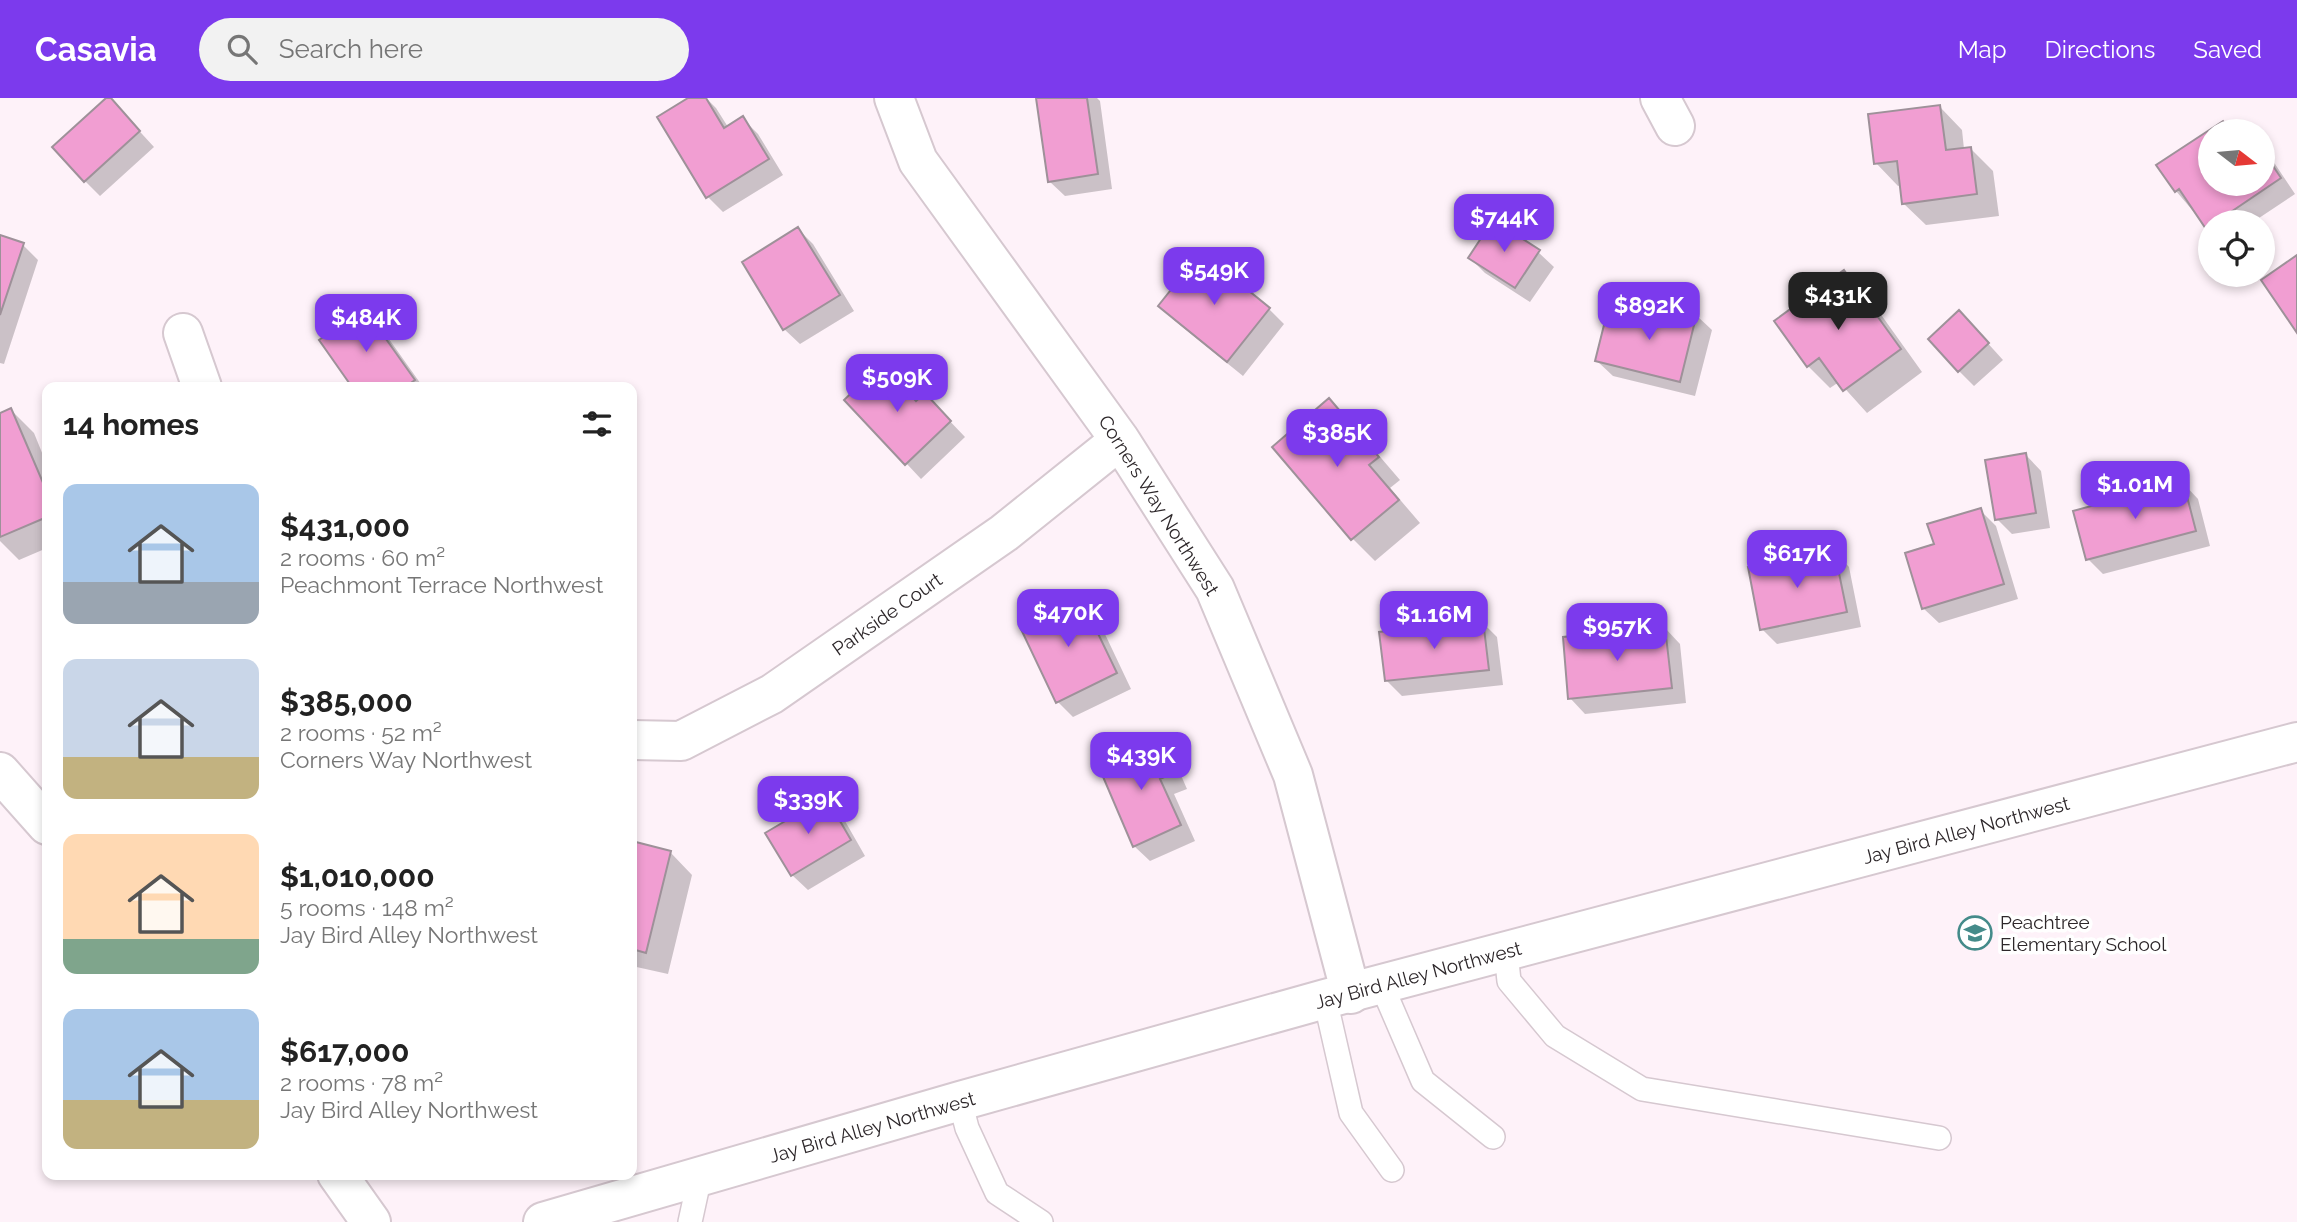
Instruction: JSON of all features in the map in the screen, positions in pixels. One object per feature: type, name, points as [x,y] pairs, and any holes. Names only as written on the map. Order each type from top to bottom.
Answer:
[{"type":"street","name":"Corners Way Northwest","points":[[894,98],[918,161],[1120,440],[1215,589],[1293,775],[1352,993]]},
{"type":"street","points":[[183,333],[200,382]]},
{"type":"street","name":"Parkside Court","points":[[637,740],[681,741],[772,694],[1004,533],[1120,440]]},
{"type":"street","name":"Jay Bird Alley Northwest","points":[[543,1222],[960,1101],[1352,993],[2297,743]]},
{"type":"street","points":[[0,772],[42,819]]},
{"type":"street","points":[[341,1180],[371,1222]]},
{"type":"lane","points":[[1506,953],[1509,981],[1555,1036],[1642,1089],[1939,1138]]},
{"type":"lane","points":[[1352,993],[1423,1081],[1493,1137]]},
{"type":"lane","points":[[1352,993],[1335,1052],[1351,1113],[1392,1170]]},
{"type":"lane","points":[[960,1101],[967,1128],[997,1193],[1041,1222]]},
{"type":"lane","points":[[690,1222],[700,1175]]},
{"type":"building","points":[[106,98],[111,98],[140,131],[84,182],[52,147]]},
{"type":"building","points":[[688,98],[706,98],[724,128],[743,116],[769,159],[706,198],[657,117]]},
{"type":"building","points":[[1036,98],[1087,98],[1098,174],[1048,182]]},
{"type":"building","points":[[1940,105],[1946,150],[1971,147],[1977,194],[1902,204],[1897,161],[1874,164],[1868,114]]},
{"type":"building","points":[[2198,137],[2198,196],[2254,196],[2234,210],[2198,210],[2198,217],[2179,189],[2175,192],[2156,165]]},
{"type":"building","points":[[2275,169],[2281,178],[2275,182]]},
{"type":"building","points":[[1493,220],[1540,250],[1515,288],[1468,258]]},
{"type":"building","points":[[798,227],[840,295],[783,330],[742,262]]},
{"type":"building","points":[[0,235],[24,243],[0,315]]},
{"type":"building","points":[[1201,252],[1270,308],[1227,362],[1158,306]]},
{"type":"building","points":[[2297,255],[2297,333],[2266,287],[2275,287],[2275,270]]},
{"type":"building","points":[[1844,270],[1901,349],[1843,391],[1819,358],[1807,367],[1774,321]]},
{"type":"building","points":[[1656,303],[1697,313],[1680,382],[1595,361],[1607,313],[1651,324]]},
{"type":"building","points":[[364,308],[415,380],[348,382],[319,340]]},
{"type":"building","points":[[1959,310],[1989,343],[1958,372],[1928,339]]},
{"type":"building","points":[[882,364],[916,401],[925,393],[951,421],[905,465],[844,400]]},
{"type":"building","points":[[1329,398],[1379,457],[1369,465],[1399,500],[1351,540],[1272,447]]},
{"type":"building","points":[[11,408],[42,480],[42,519],[0,537],[0,413]]},
{"type":"building","points":[[2026,453],[2036,513],[1995,520],[1985,460]]},
{"type":"building","points":[[2183,481],[2196,531],[2086,560],[2073,511]]},
{"type":"building","points":[[1981,508],[2004,584],[1922,609],[1905,553],[1934,544],[1927,524]]},
{"type":"building","points":[[1834,549],[1847,612],[1760,630],[1748,567]]},
{"type":"building","points":[[1080,596],[1117,673],[1056,703],[1019,625]]},
{"type":"building","points":[[1483,620],[1489,670],[1385,681],[1379,632]]},
{"type":"building","points":[[1665,627],[1672,688],[1568,699],[1563,637]]},
{"type":"building","points":[[1158,739],[1173,773],[1160,779],[1181,825],[1133,847],[1098,765]]},
{"type":"building","points":[[826,797],[851,840],[791,876],[765,833]]},
{"type":"building","points":[[637,842],[671,851],[646,953],[637,950]]},
{"type":"place","name":"Peachtree Elementary School","points":[[1975,933]]}]
